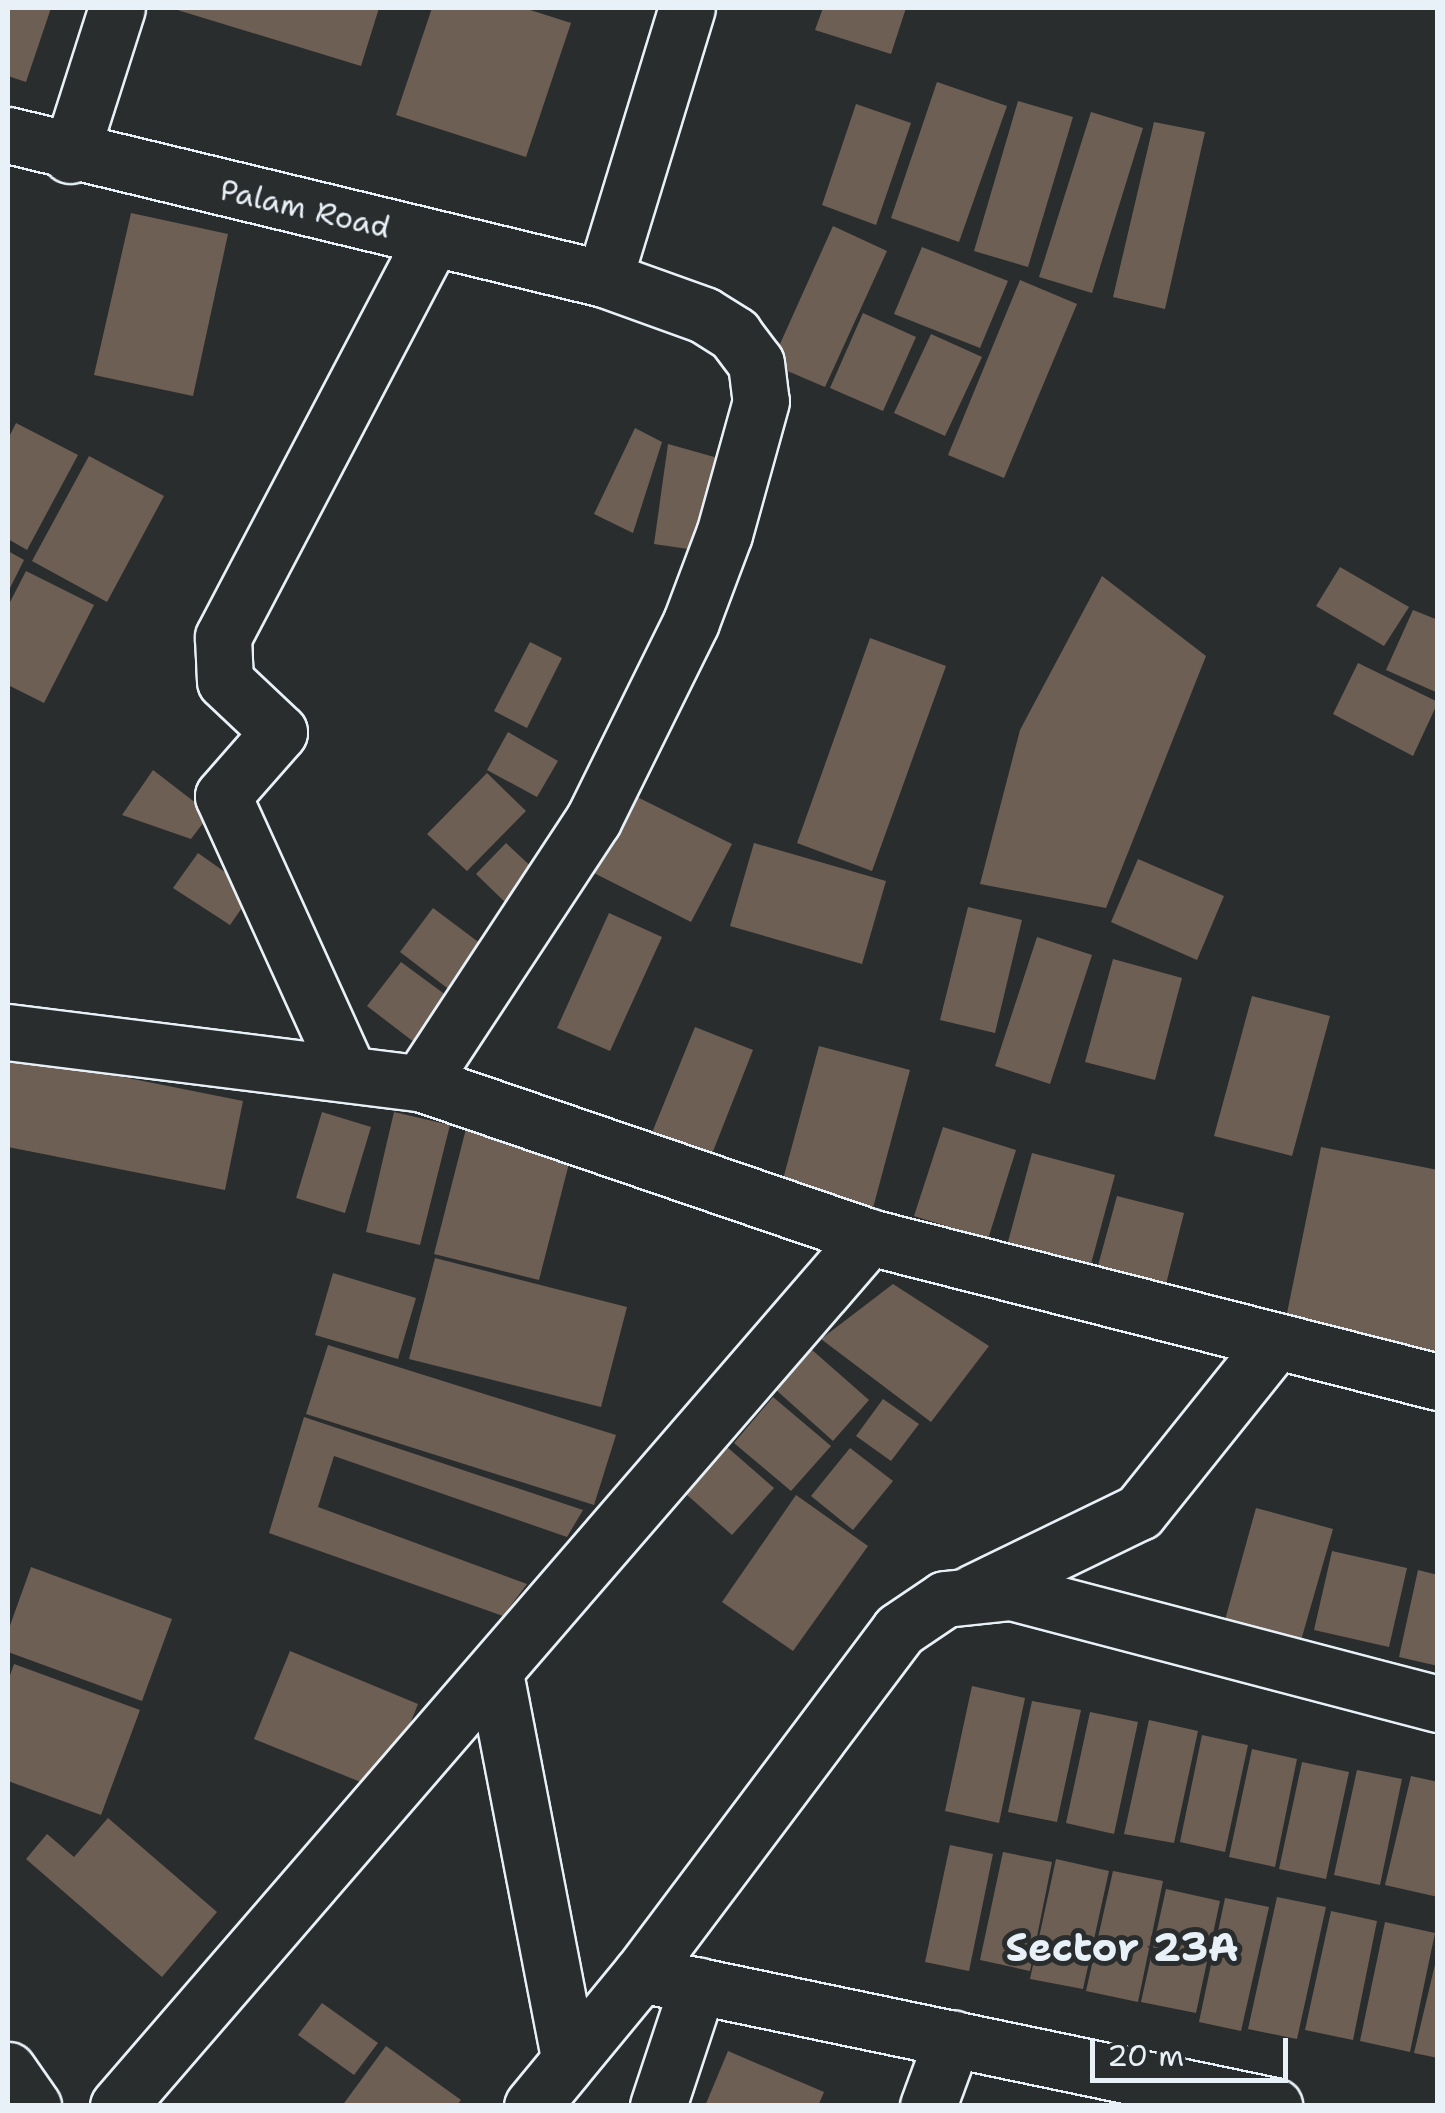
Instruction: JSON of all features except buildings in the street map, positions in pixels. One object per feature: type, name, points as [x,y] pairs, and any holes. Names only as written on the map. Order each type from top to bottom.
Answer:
[{"type":"street","points":[[70,154],[117,8]]},
{"type":"street","points":[[604,279],[687,8]]},
{"type":"street","name":"Palam Road","points":[[8,135],[70,154],[604,279],[704,314],[734,334],[756,362],[761,401],[724,534],[658,692],[593,820],[420,1084]]},
{"type":"street","points":[[349,1074],[223,796],[278,732],[226,681],[223,637],[432,239]]},
{"type":"street","points":[[8,1032],[420,1084],[869,1236],[1438,1382]]},
{"type":"street","points":[[118,2106],[495,1674],[869,1236]]},
{"type":"street","points":[[962,1598],[1139,1512],[1276,1341]]},
{"type":"street","points":[[532,2106],[641,1974],[899,1630],[944,1599],[1011,1592],[1438,1704]]},
{"type":"street","points":[[495,1674],[569,2059]]},
{"type":"street","points":[[641,1974],[953,2038],[1162,2094],[1274,2106]]},
{"type":"street","points":[[658,2106],[698,1986]]},
{"type":"street","points":[[928,2106],[953,2038]]},
{"type":"street","points":[[8,2070],[32,2106]]},
{"type":"district","name":"Sector 23A","points":[[1122,1947]]}]
